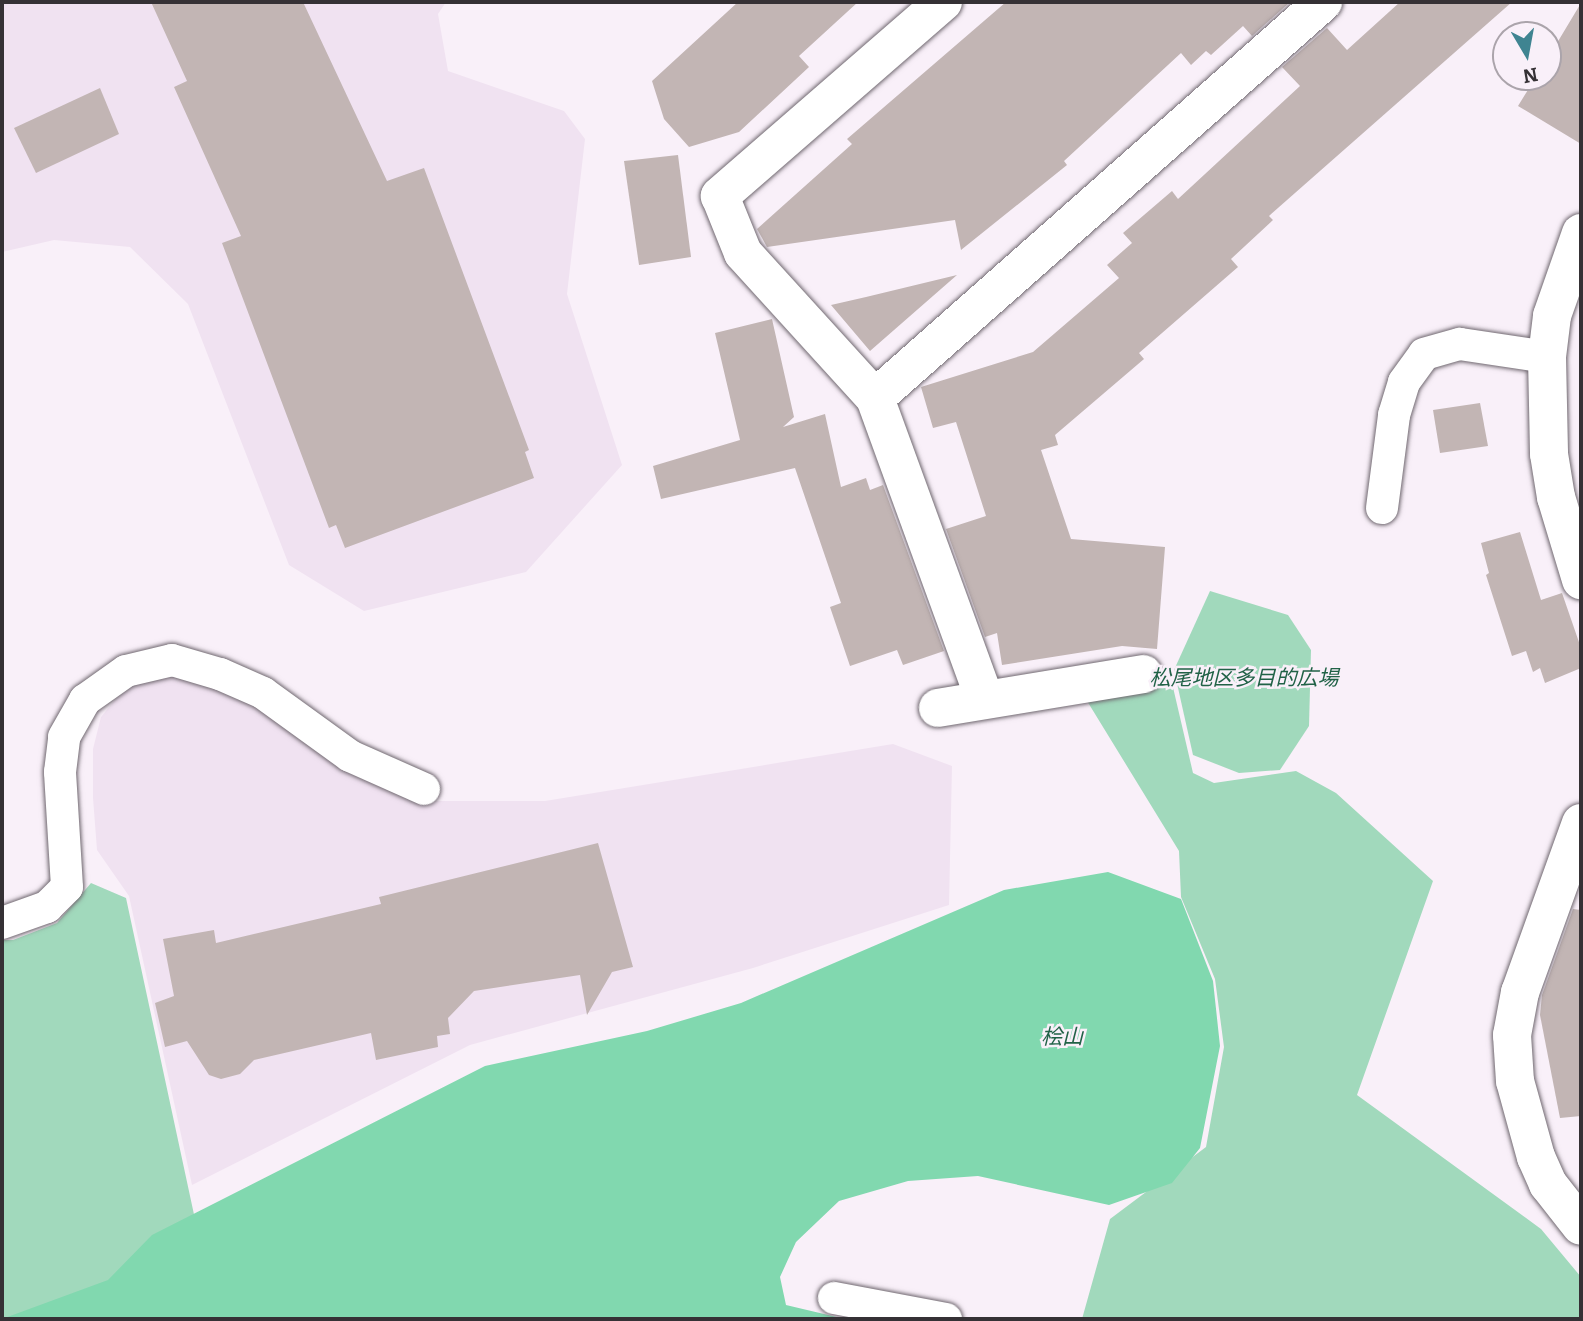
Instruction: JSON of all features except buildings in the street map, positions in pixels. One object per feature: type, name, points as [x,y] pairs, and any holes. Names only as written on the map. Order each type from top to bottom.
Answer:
[{"type":"street","points":[[943,2],[720,196],[743,253],[875,398],[984,698]]},
{"type":"street","points":[[875,398],[1323,2]]},
{"type":"street","points":[[1581,233],[1552,316],[1547,357],[1549,454],[1568,494],[1581,580]]},
{"type":"street","points":[[938,708],[984,698],[1143,674]]},
{"type":"street","points":[[1581,822],[1520,992],[1512,1035],[1516,1082],[1536,1157],[1548,1184],[1581,1226]]},
{"type":"lane","points":[[1382,508],[1394,415],[1404,382],[1424,354],[1460,344],[1547,357]]},
{"type":"lane","points":[[2,923],[47,907],[67,887],[60,772],[64,737],[85,700],[126,671],[172,660],[220,674],[263,693],[351,756],[424,789]]},
{"type":"lane","points":[[834,1298],[946,1319]]},
{"type":"shaded area","points":[[2,2],[446,2],[438,14],[448,71],[564,111],[585,139],[567,294],[622,465],[526,572],[364,611],[289,565],[188,304],[130,247],[54,240],[2,252]]},
{"type":"shaded area","points":[[176,666],[258,698],[424,801],[545,801],[893,744],[952,766],[949,905],[753,968],[470,1045],[192,1185],[129,896],[97,850],[93,798],[93,749],[101,717],[132,679]]},
{"type":"green space","name":"松尾地区多目的広場","points":[[1210,591],[1288,615],[1311,650],[1309,726],[1280,770],[1239,773],[1193,755],[1174,670]]},
{"type":"green space","points":[[1143,681],[1172,683],[1193,773],[1214,783],[1296,771],[1336,793],[1433,881],[1357,1095],[1541,1229],[1581,1277],[1581,1319],[1082,1319],[1110,1219],[1206,1147],[1224,1047],[1215,979],[1181,897],[1179,851],[1084,696]]},
{"type":"green space","name":"桧山","points":[[1108,872],[1181,899],[1213,981],[1220,1046],[1200,1148],[1172,1183],[1109,1205],[978,1176],[908,1181],[839,1201],[796,1242],[780,1277],[786,1305],[845,1319],[2,1319],[108,1280],[152,1235],[485,1066],[647,1031],[741,1003],[1004,890]]},
{"type":"green space","points":[[91,883],[126,898],[207,1275],[2,1319],[2,940],[13,940],[57,923]]}]
